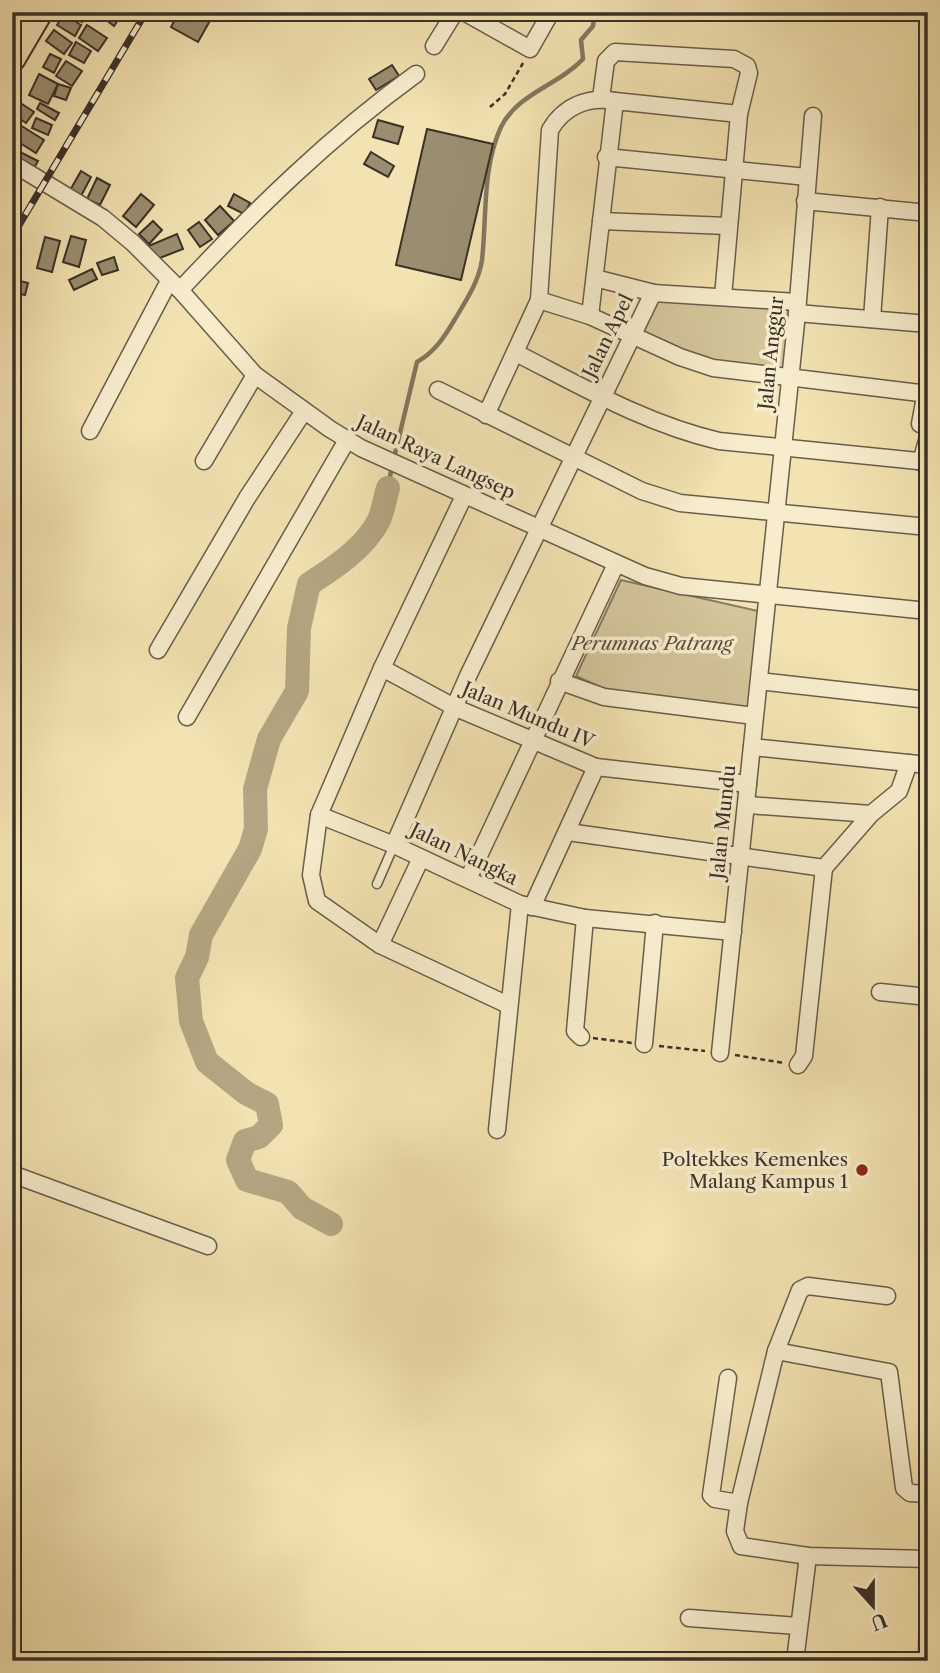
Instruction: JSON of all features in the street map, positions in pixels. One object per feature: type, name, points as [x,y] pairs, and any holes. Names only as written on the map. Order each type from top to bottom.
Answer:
[{"type":"main road","points":[[12,58],[38,12]]},
{"type":"street","points":[[434,46],[455,12]]},
{"type":"street","points":[[464,12],[530,50],[551,12]]},
{"type":"street","points":[[590,316],[606,158],[606,61],[615,52],[734,60],[744,64],[749,73],[739,114],[723,297]]},
{"type":"street","points":[[90,431],[175,285],[361,115],[416,74]]},
{"type":"street","points":[[486,415],[540,300],[550,130],[561,115],[578,104],[608,100],[739,114]]},
{"type":"street","name":"Jalan Anggur","points":[[766,595],[790,379],[813,116]]},
{"type":"street","points":[[606,158],[807,177]]},
{"type":"street","name":"Jalan Raya Langsep","points":[[12,163],[103,218],[133,243],[175,285],[255,375],[304,411],[370,453],[616,564],[681,586],[928,611]]},
{"type":"street","points":[[805,201],[928,213]]},
{"type":"street","points":[[872,319],[880,207]]},
{"type":"street","points":[[601,221],[729,226]]},
{"type":"street","points":[[595,278],[654,293]]},
{"type":"street","name":"Jalan Apel","points":[[541,530],[602,397],[654,293],[723,297],[872,319],[928,324]]},
{"type":"street","points":[[540,300],[590,316],[713,368],[790,379],[927,391],[920,424],[928,427]]},
{"type":"street","points":[[516,353],[652,422],[719,441],[782,445],[924,462],[928,437]]},
{"type":"street","points":[[204,461],[255,375]]},
{"type":"street","points":[[438,390],[642,491],[680,503],[928,527]]},
{"type":"street","points":[[158,650],[247,498],[304,411]]},
{"type":"street","points":[[187,717],[348,440]]},
{"type":"street","points":[[464,496],[382,668],[319,815],[311,875],[317,901],[380,945],[508,1005]]},
{"type":"street","name":"Jalan Nangka","points":[[541,530],[394,845],[526,906],[584,918],[733,932]]},
{"type":"street","points":[[468,879],[616,564]]},
{"type":"street","name":"Jalan Mundu","points":[[720,1052],[748,805],[766,595]]},
{"type":"street","name":"Jalan Mundu IV","points":[[382,668],[456,708],[596,767],[748,784]]},
{"type":"street","points":[[559,681],[604,697],[754,716]]},
{"type":"street","points":[[759,681],[928,700]]},
{"type":"street","points":[[752,747],[928,765]]},
{"type":"street","points":[[798,1065],[804,1056],[824,868],[871,814],[900,789],[909,763]]},
{"type":"street","points":[[497,1130],[508,1005],[526,906],[568,832],[596,767]]},
{"type":"street","points":[[748,805],[871,814]]},
{"type":"street","points":[[319,815],[394,845]]},
{"type":"street","points":[[568,832],[824,868]]},
{"type":"street","points":[[380,945],[421,858]]},
{"type":"street","points":[[582,1037],[575,1031],[584,918]]},
{"type":"street","points":[[643,1044],[655,923]]},
{"type":"street","points":[[880,992],[928,998]]},
{"type":"street","points":[[12,1174],[208,1247]]},
{"type":"street","points":[[887,1296],[804,1287],[776,1351],[739,1503],[736,1531],[741,1546],[808,1556],[928,1559]]},
{"type":"street","points":[[776,1351],[889,1372],[904,1488],[910,1493],[928,1494]]},
{"type":"street","points":[[728,1378],[711,1495],[715,1499],[739,1503]]},
{"type":"street","points":[[795,1661],[808,1556]]},
{"type":"street","points":[[927,1661],[928,1600]]},
{"type":"street","points":[[690,1618],[799,1626]]},
{"type":"lane","points":[[377,884],[394,845]]},
{"type":"path","points":[[489,107],[505,94],[530,50]]},
{"type":"path","points":[[720,1052],[798,1065]]},
{"type":"green space","points":[[655,292],[796,302],[789,378],[712,366],[633,335]]},
{"type":"green space","name":"Perumnas Patrang","points":[[621,580],[758,611],[749,708],[618,695],[576,676]]},
{"type":"building","points":[[68,12],[87,12],[82,22]]},
{"type":"building","points":[[96,12],[123,12],[114,26]]},
{"type":"building","points":[[179,12],[204,12],[212,17],[198,42],[171,27]]},
{"type":"building","points":[[64,14],[81,25],[75,36],[57,25]]},
{"type":"building","points":[[87,25],[107,38],[98,51],[79,38]]},
{"type":"building","points":[[54,30],[72,43],[64,54],[46,41]]},
{"type":"building","points":[[76,42],[91,51],[84,63],[69,55]]},
{"type":"building","points":[[50,54],[61,59],[54,73],[43,67]]},
{"type":"building","points":[[66,61],[82,71],[72,86],[56,76]]},
{"type":"building","points":[[392,65],[399,76],[376,90],[369,79]]},
{"type":"building","points":[[39,74],[58,84],[48,104],[29,95]]},
{"type":"building","points":[[58,84],[71,88],[66,100],[54,96]]},
{"type":"building","points":[[40,103],[59,113],[55,120],[37,109]]},
{"type":"building","points":[[22,104],[34,112],[26,123],[14,115]]},
{"type":"building","points":[[36,118],[52,125],[48,135],[32,128]]},
{"type":"building","points":[[12,120],[44,140],[36,153],[12,138]]},
{"type":"building","points":[[378,120],[403,127],[398,144],[373,137]]},
{"type":"building","points":[[427,129],[493,144],[461,280],[396,265]]},
{"type":"building","points":[[18,151],[38,161],[34,168],[14,159]]},
{"type":"building","points":[[371,152],[394,166],[388,177],[364,164]]},
{"type":"building","points":[[81,171],[91,177],[80,198],[69,192]]},
{"type":"building","points":[[97,178],[110,185],[100,205],[87,199]]},
{"type":"building","points":[[12,190],[21,194],[14,209],[12,208]]},
{"type":"building","points":[[141,194],[154,205],[136,227],[123,216]]},
{"type":"building","points":[[234,194],[250,203],[244,214],[228,206]]},
{"type":"building","points":[[220,206],[234,221],[218,235],[205,220]]},
{"type":"building","points":[[153,221],[162,230],[149,244],[139,234]]},
{"type":"building","points":[[199,222],[212,239],[200,247],[188,230]]},
{"type":"building","points":[[177,234],[183,249],[152,261],[146,247]]},
{"type":"building","points":[[71,236],[86,240],[79,267],[63,262]]},
{"type":"building","points":[[45,237],[60,241],[52,272],[37,268]]},
{"type":"building","points":[[114,257],[118,270],[102,275],[97,263]]},
{"type":"building","points":[[92,269],[97,279],[74,290],[69,280]]},
{"type":"building","points":[[12,279],[28,283],[25,295],[12,292]]},
{"type":"waterway","points":[[394,458],[417,362],[443,337],[468,298],[478,276],[482,260],[488,175],[501,127],[508,115],[528,97],[583,59],[581,40],[593,26],[595,12]]},
{"type":"waterway","points":[[388,488],[392,466]]},
{"type":"waterway","points":[[331,1224],[302,1208],[288,1192],[247,1180],[238,1160],[245,1141],[259,1137],[271,1125],[267,1104],[246,1093],[207,1062],[191,1021],[187,978],[197,957],[201,935],[250,849],[256,829],[255,789],[269,739],[297,691],[299,628],[309,584],[366,540],[379,520],[388,488]]},
{"type":"railway","points":[[12,237],[146,12]]},
{"type":"place","name":"Poltekkes Kemenkes Malang Kampus 1","points":[[862,1170]]}]
